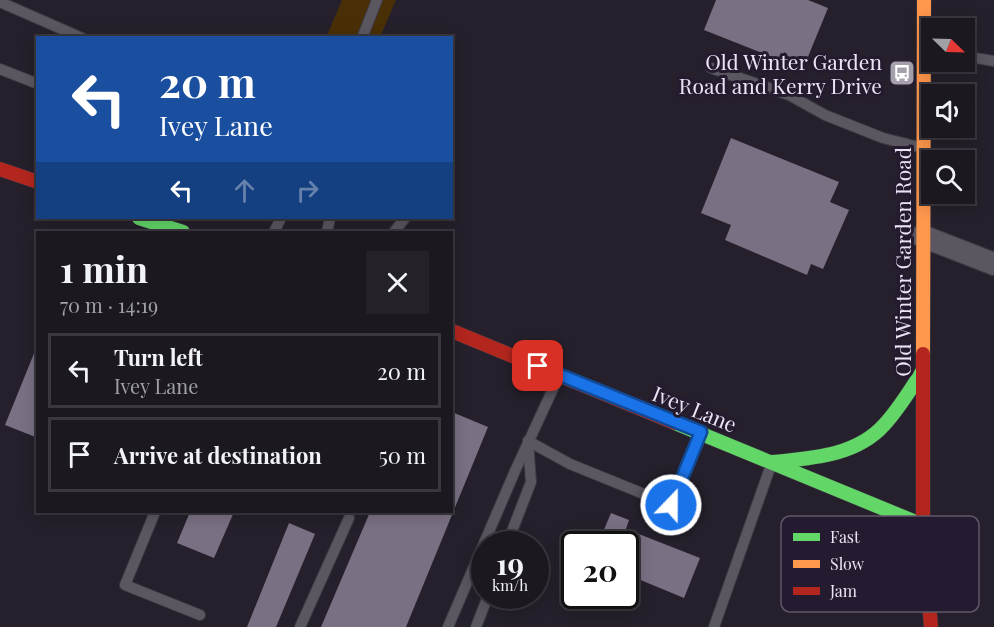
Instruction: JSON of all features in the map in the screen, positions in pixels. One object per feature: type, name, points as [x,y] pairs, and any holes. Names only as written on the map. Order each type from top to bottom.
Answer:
[{"type":"main road","name":"Old Winter Garden Road","points":[[924,0],[925,18]]},
{"type":"main road","name":"Old Winter Garden Road","points":[[922,516],[922,236],[926,72]]},
{"type":"main road","points":[[0,170],[36,181]]},
{"type":"main road","points":[[141,219],[165,230]]},
{"type":"main road","name":"Ivey Lane","points":[[453,331],[901,516]]},
{"type":"main road","points":[[772,462],[832,455],[860,444],[879,430],[922,372]]},
{"type":"main road","name":"Old Winter Garden Road","points":[[930,612],[931,627]]},
{"type":"street","points":[[922,236],[994,264]]},
{"type":"lane","points":[[363,36],[377,0]]},
{"type":"lane","points":[[0,2],[77,36]]},
{"type":"lane","points":[[975,58],[994,61]]},
{"type":"lane","points":[[711,68],[789,96],[825,115],[883,138],[923,148]]},
{"type":"lane","points":[[0,69],[36,83]]},
{"type":"lane","points":[[395,231],[404,219]]},
{"type":"lane","points":[[448,627],[528,441],[560,375]]},
{"type":"lane","points":[[528,441],[570,464],[671,505],[701,432]]},
{"type":"lane","points":[[512,531],[531,482],[528,441]]},
{"type":"lane","points":[[714,627],[772,462]]},
{"type":"lane","points":[[155,513],[124,585],[200,615]]},
{"type":"lane","points":[[300,627],[349,518]]},
{"type":"lane","points":[[476,627],[483,609]]},
{"type":"shaded area","points":[[342,0],[396,0],[380,36],[327,36]]},
{"type":"building","points":[[716,0],[808,0],[828,8],[803,69],[704,30]]},
{"type":"building","points":[[731,138],[839,182],[830,202],[849,210],[823,269],[811,264],[807,275],[725,240],[731,225],[701,213]]},
{"type":"building","points":[[36,348],[36,437],[5,425]]},
{"type":"building","points":[[453,412],[488,427],[453,512]]},
{"type":"building","points":[[190,513],[234,513],[214,558],[177,543]]},
{"type":"building","points":[[370,513],[453,513],[406,627],[321,627]]},
{"type":"building","points":[[611,513],[629,520],[626,529],[631,531],[603,531]]},
{"type":"building","points":[[289,523],[315,534],[276,627],[247,627]]},
{"type":"building","points":[[639,534],[700,558],[684,598],[639,579]]},
{"type":"traffic: fast","points":[[142,219],[180,231]]},
{"type":"traffic: fast","points":[[773,462],[833,454],[860,443],[884,425],[922,372]]},
{"type":"traffic: fast","points":[[675,423],[901,516]]},
{"type":"traffic: slow","points":[[923,354],[924,0]]},
{"type":"traffic: jam","points":[[0,169],[36,181]]},
{"type":"traffic: jam","points":[[453,331],[675,423]]},
{"type":"traffic: jam","points":[[923,354],[923,516]]},
{"type":"traffic: jam","points":[[930,612],[931,627]]},
{"type":"place","name":"Old Winter Garden Road and Kerry Drive","points":[[902,73]]},
{"type":"route","points":[[538,366],[701,432],[671,505]]}]
